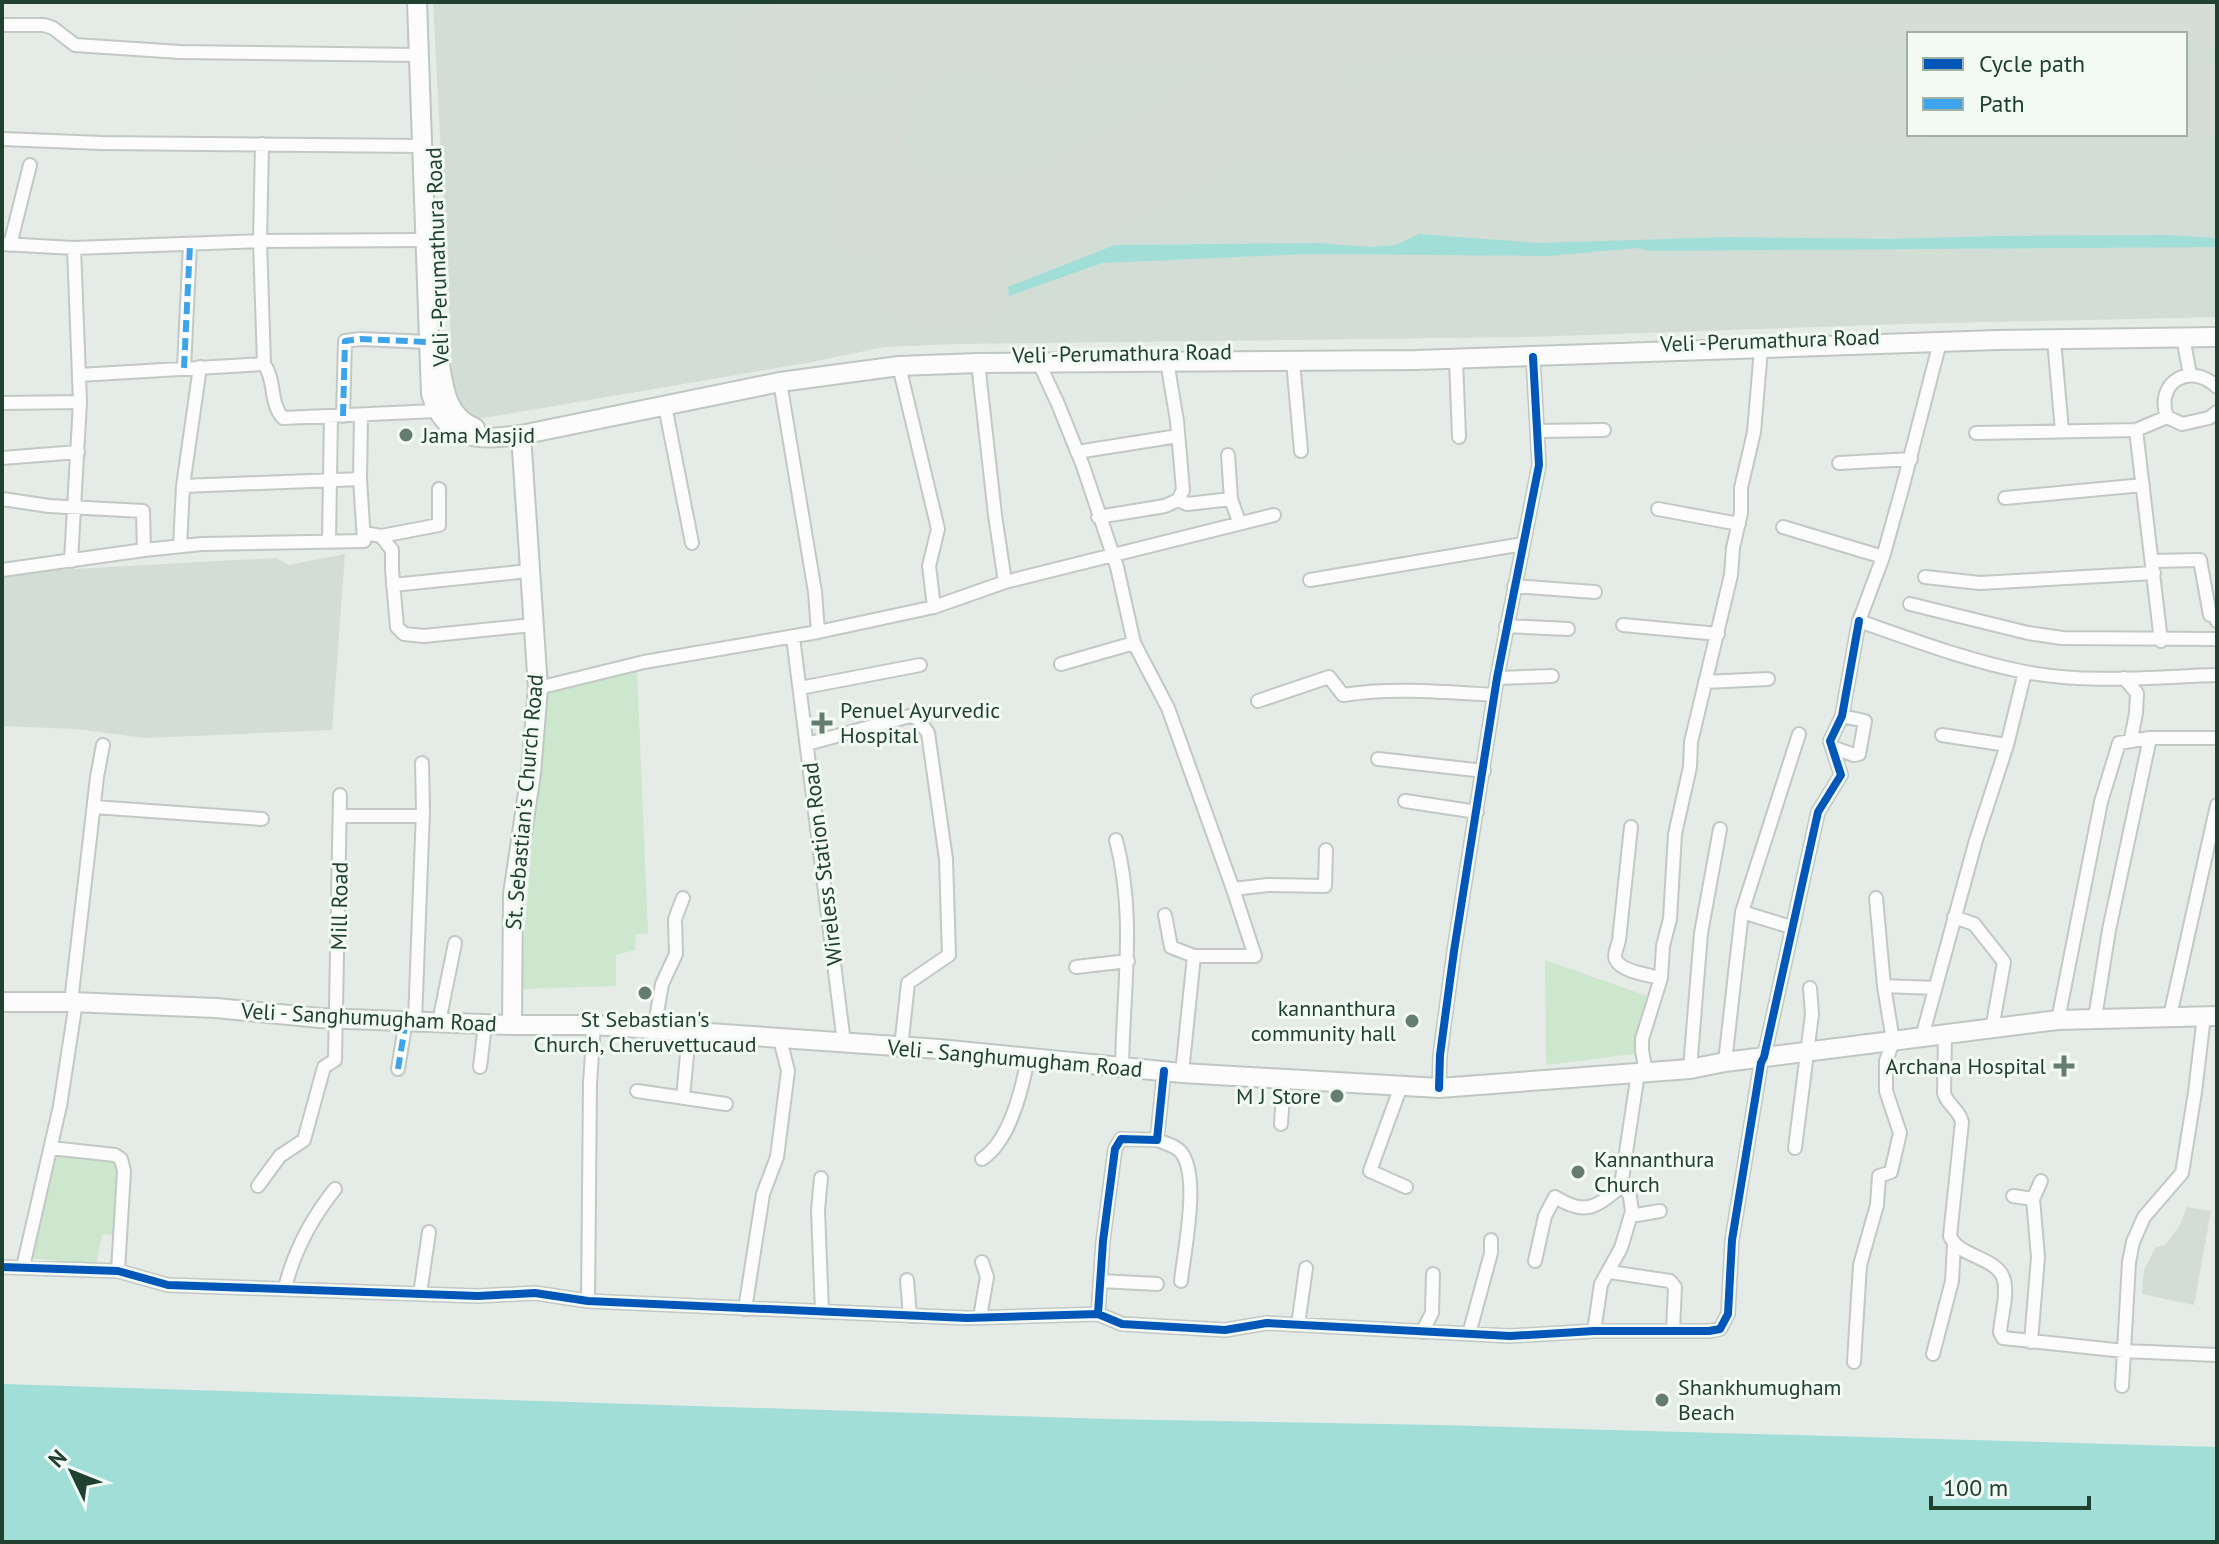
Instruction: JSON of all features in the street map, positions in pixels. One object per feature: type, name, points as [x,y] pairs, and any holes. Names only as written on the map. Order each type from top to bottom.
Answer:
[{"type":"main road","points":[[417,2],[431,394],[436,411],[448,425],[463,434],[484,439],[521,435],[780,382],[899,366],[1456,359],[1940,342],[2217,337]]},
{"type":"main road","name":"Veli -Perumathura Road","points":[[426,2],[439,360],[448,405],[462,423],[477,429],[619,408],[813,368],[894,357],[1544,348],[2073,330],[2217,329]]},
{"type":"main road","name":"St. Sebastian's Church Road","points":[[512,1025],[513,894],[531,773],[538,688],[521,435]]},
{"type":"main road","name":"Veli - Sanghumugham Road","points":[[2,1002],[73,1002],[485,1024],[594,1025],[1173,1072],[1439,1088],[1690,1069],[2058,1020],[2211,1016]]},
{"type":"street","points":[[2,25],[44,25],[75,45],[180,52],[420,55]]},
{"type":"street","points":[[2,139],[422,146]]},
{"type":"street","points":[[262,144],[260,241],[264,364],[271,378],[277,412],[283,418],[436,411]]},
{"type":"street","points":[[30,165],[6,245],[74,248],[260,241],[425,240]]},
{"type":"street","points":[[184,368],[190,244]]},
{"type":"street","points":[[71,561],[80,402],[74,248]]},
{"type":"street","points":[[2183,338],[2190,374]]},
{"type":"street","points":[[2054,340],[2062,431]]},
{"type":"street","points":[[329,541],[345,341],[428,342]]},
{"type":"street","points":[[2,1267],[118,1271],[168,1285],[478,1296],[535,1293],[588,1301],[910,1316],[1098,1314],[1122,1324],[1225,1330],[1267,1323],[1510,1336],[1720,1329],[1728,1314],[1732,1240],[1761,1063],[1818,812],[1841,775],[1830,741],[1842,716],[1859,621],[1883,557],[1940,342]]},
{"type":"street","points":[[1594,1331],[1601,1284],[1610,1272],[1631,1216],[1632,1204],[1622,1179],[1642,1072],[1642,1039],[1661,978],[1663,946],[1670,919],[1675,834],[1688,778],[1691,742],[1718,634],[1739,524],[1741,488],[1754,432],[1761,349]]},
{"type":"street","points":[[1439,1088],[1440,1055],[1454,951],[1494,695],[1539,465],[1533,357]]},
{"type":"street","points":[[1456,359],[1459,437]]},
{"type":"street","points":[[1098,517],[1165,506],[1178,500],[1183,490],[1167,361]]},
{"type":"street","points":[[1293,361],[1301,451]]},
{"type":"street","points":[[978,363],[1005,582]]},
{"type":"street","points":[[1039,363],[1077,452],[1112,554],[1134,643],[1168,708],[1255,956],[1194,956],[1171,947],[1165,915]]},
{"type":"street","points":[[79,375],[264,364]]},
{"type":"street","points":[[899,366],[938,525],[929,566],[934,607]]},
{"type":"street","points":[[180,546],[183,486],[200,367]]},
{"type":"street","points":[[2167,417],[2165,397],[2179,378],[2199,374],[2217,387]]},
{"type":"street","points":[[780,382],[815,592],[818,632]]},
{"type":"street","points":[[2,403],[80,402]]},
{"type":"street","points":[[665,406],[692,543]]},
{"type":"street","points":[[1976,433],[2136,430],[2167,417],[2182,424],[2209,418],[2217,412]]},
{"type":"street","points":[[361,416],[360,479],[364,541]]},
{"type":"street","points":[[1538,431],[1604,430]]},
{"type":"street","points":[[2136,430],[2161,641]]},
{"type":"street","points":[[1077,452],[1178,436]]},
{"type":"street","points":[[2,458],[78,452]]},
{"type":"street","points":[[1228,455],[1231,499],[1239,522]]},
{"type":"street","points":[[1839,463],[1911,459]]},
{"type":"street","points":[[183,486],[360,479]]},
{"type":"street","points":[[2005,498],[2143,485]]},
{"type":"street","points":[[364,541],[364,533],[381,536],[439,525],[439,489]]},
{"type":"street","points":[[2,499],[74,508],[143,511],[144,550]]},
{"type":"street","points":[[1178,500],[1187,504],[1231,499]]},
{"type":"street","points":[[1658,509],[1739,524]]},
{"type":"street","points":[[538,688],[644,662],[793,637],[934,607],[1005,582],[1274,515]]},
{"type":"street","points":[[1783,527],[1883,557]]},
{"type":"street","points":[[381,536],[392,550],[397,627],[404,634],[424,636],[533,625]]},
{"type":"street","points":[[2,570],[180,546],[364,541]]},
{"type":"street","points":[[1310,580],[1523,544]]},
{"type":"street","points":[[1925,577],[1980,583],[2200,560],[2210,615],[2215,614],[2217,621]]},
{"type":"street","points":[[393,585],[529,571]]},
{"type":"street","points":[[1514,586],[1595,592]]},
{"type":"street","points":[[1910,604],[2028,633],[2062,638],[2161,641],[2217,637]]},
{"type":"street","points":[[1859,621],[2025,672],[2124,678],[2217,675]]},
{"type":"street","points":[[1623,625],[1718,634]]},
{"type":"street","points":[[1506,626],[1568,629]]},
{"type":"street","name":"Wireless Station Road","points":[[793,637],[844,1043]]},
{"type":"street","points":[[1061,664],[1134,643]]},
{"type":"street","points":[[800,688],[920,665]]},
{"type":"street","points":[[1922,1037],[1954,917],[2007,745],[2025,672]]},
{"type":"street","points":[[1497,678],[1552,676]]},
{"type":"street","points":[[1258,701],[1329,677],[1343,695],[1433,692],[1494,695]]},
{"type":"street","points":[[2124,678],[2137,693],[2131,739]]},
{"type":"street","points":[[1705,682],[1768,679]]},
{"type":"street","points":[[807,744],[910,716],[918,719],[928,733],[946,859],[949,955],[908,983],[901,1048]]},
{"type":"street","points":[[1832,747],[1859,754],[1865,721],[1842,716]]},
{"type":"street","points":[[1725,1062],[1742,912],[1799,734]]},
{"type":"street","points":[[1942,735],[2007,745]]},
{"type":"street","points":[[2095,1018],[2109,930],[2150,738]]},
{"type":"street","points":[[2058,1020],[2101,802],[2116,748],[2119,743],[2131,739],[2217,738]]},
{"type":"street","points":[[23,1267],[60,1106],[103,745]]},
{"type":"street","points":[[1378,759],[1484,771]]},
{"type":"street","points":[[398,1069],[410,1021],[423,816],[422,763]]},
{"type":"street","name":"Mill Road","points":[[258,1186],[280,1156],[304,1140],[324,1067],[335,1060],[340,795]]},
{"type":"street","points":[[1405,801],[1477,812]]},
{"type":"street","points":[[2170,1016],[2217,805]]},
{"type":"street","points":[[94,807],[262,819]]},
{"type":"street","points":[[340,816],[423,816]]},
{"type":"street","points":[[1631,827],[1616,962],[1625,968],[1661,978]]},
{"type":"street","points":[[1690,1069],[1701,933],[1720,829]]},
{"type":"street","points":[[1116,840],[1125,873],[1128,961],[1122,1068]]},
{"type":"street","points":[[1233,889],[1268,885],[1325,886],[1326,850]]},
{"type":"street","points":[[654,1030],[662,984],[676,954],[675,919],[683,898]]},
{"type":"street","points":[[1854,1362],[1860,1265],[1877,1205],[1879,1176],[1891,1172],[1900,1133],[1886,1091],[1886,1061],[1893,1041],[1884,986],[1876,898]]},
{"type":"street","points":[[1742,912],[1791,927]]},
{"type":"street","points":[[1954,917],[1974,924],[2004,962],[1992,1029]]},
{"type":"street","points":[[439,1022],[455,943]]},
{"type":"street","points":[[1157,1140],[1194,956]]},
{"type":"street","points":[[1076,967],[1128,961]]},
{"type":"street","points":[[1884,986],[1935,988]]},
{"type":"street","points":[[1795,1148],[1812,1014],[1810,988]]},
{"type":"street","points":[[2122,1386],[2129,1262],[2133,1242],[2144,1217],[2182,1173],[2211,1016]]},
{"type":"street","points":[[480,1067],[485,1024]]},
{"type":"street","points":[[588,1301],[590,1083],[594,1025]]},
{"type":"street","points":[[683,1098],[689,1033]]},
{"type":"street","points":[[1933,1354],[1952,1281],[1954,1244],[1950,1230],[1962,1122],[1958,1112],[1946,1101],[1944,1093],[1945,1035]]},
{"type":"street","points":[[745,1309],[763,1194],[777,1157],[788,1071],[780,1039]]},
{"type":"street","points":[[982,1159],[994,1151],[1022,1093],[1028,1058]]},
{"type":"street","points":[[1281,1124],[1284,1079]]},
{"type":"street","points":[[1401,1086],[1370,1171],[1406,1187]]},
{"type":"street","points":[[637,1091],[726,1104]]},
{"type":"street","points":[[1098,1314],[1105,1225],[1117,1143],[1121,1139],[1157,1140],[1177,1148],[1189,1169],[1190,1189],[1181,1281]]},
{"type":"street","points":[[51,1148],[115,1155],[121,1159],[124,1171],[118,1271]]},
{"type":"street","points":[[821,1178],[818,1210],[822,1312]]},
{"type":"street","points":[[2031,1342],[2038,1257],[2033,1199],[2041,1181]]},
{"type":"street","points":[[1535,1261],[1545,1216],[1555,1197],[1572,1207],[1596,1206],[1623,1185]]},
{"type":"street","points":[[285,1288],[302,1240],[335,1189]]},
{"type":"street","points":[[2013,1196],[2033,1199]]},
{"type":"street","points":[[1631,1216],[1660,1211]]},
{"type":"street","points":[[420,1294],[429,1232]]},
{"type":"street","points":[[1469,1334],[1491,1253],[1491,1240]]},
{"type":"street","points":[[1954,1244],[1992,1266],[2002,1276],[2005,1284],[2000,1332],[2003,1338],[2124,1351],[2217,1355]]},
{"type":"street","points":[[980,1317],[987,1277],[982,1262]]},
{"type":"street","points":[[1298,1325],[1306,1268]]},
{"type":"street","points":[[1610,1272],[1670,1281],[1675,1287],[1673,1330]]},
{"type":"street","points":[[1422,1332],[1432,1313],[1433,1274]]},
{"type":"street","points":[[907,1280],[910,1316]]},
{"type":"street","points":[[1100,1281],[1157,1284]]},
{"type":"shaded area","points":[[433,2],[2217,2],[2217,317],[1527,337],[884,347],[477,419],[460,410],[454,400]]},
{"type":"shaded area","points":[[345,554],[332,730],[146,738],[75,729],[2,726],[2,573],[276,558],[289,565]]},
{"type":"shaded area","points":[[2187,1207],[2211,1211],[2194,1305],[2142,1294],[2144,1270],[2156,1247],[2165,1245],[2180,1225]]},
{"type":"green space","points":[[637,671],[648,934],[636,934],[635,950],[616,955],[616,986],[520,989],[545,690]]},
{"type":"green space","points":[[1545,960],[1647,996],[1633,1054],[1546,1065]]},
{"type":"green space","points":[[53,1154],[121,1160],[116,1235],[102,1234],[96,1265],[31,1258]]},
{"type":"water","points":[[1419,234],[1539,243],[1730,237],[1890,239],[2166,235],[2217,238],[2217,247],[1651,251],[1637,248],[1548,256],[1309,254],[1102,263],[1009,296],[1008,287],[1115,245],[1317,243],[1371,247],[1396,245]]},
{"type":"water","points":[[2,1384],[1107,1419],[2217,1447],[2217,1542],[2,1542]]},
{"type":"taxiway","points":[[2174,32],[2190,2]]},
{"type":"taxiway","points":[[2198,2],[2217,33]]},
{"type":"taxiway","points":[[1056,76],[1037,75],[1004,61],[971,56],[954,58],[922,72],[899,97],[892,112],[890,145],[898,167],[913,183],[927,190],[1024,188],[1046,184],[1224,81],[1256,72],[1333,70]]},
{"type":"runway","points":[[1907,107],[1237,123],[1058,221],[976,222],[966,295],[917,287],[928,223],[865,224],[861,132],[773,134],[772,40],[2217,4]]},
{"type":"runway","points":[[2187,101],[2217,100]]},
{"type":"marked path","points":[[184,368],[190,244]]},
{"type":"marked path","points":[[343,416],[345,341],[428,342]]},
{"type":"marked path","points":[[398,1069],[406,1020]]},
{"type":"cycle path","points":[[1439,1088],[1440,1055],[1454,951],[1497,678],[1539,465],[1533,357]]},
{"type":"cycle path","points":[[1164,1071],[1157,1140],[1121,1139],[1115,1149],[1103,1241],[1098,1314],[1122,1324],[1225,1330],[1267,1323],[1510,1336],[1720,1329],[1728,1314],[1732,1240],[1761,1063],[1818,812],[1841,775],[1830,741],[1842,716],[1859,621]]},
{"type":"cycle path","points":[[2,1267],[118,1271],[168,1285],[478,1296],[535,1293],[588,1301],[967,1318],[1098,1314]]},
{"type":"place","name":"Jama Masjid","points":[[406,435]]},
{"type":"place","name":"Penuel Ayurvedic Hospital","points":[[822,723]]},
{"type":"place","name":"St Sebastian's Church, Cheruvettucaud","points":[[645,993]]},
{"type":"place","name":"kannanthura community hall","points":[[1412,1021]]},
{"type":"place","name":"Archana Hospital","points":[[2064,1066]]},
{"type":"place","name":"M J Store","points":[[1337,1096]]},
{"type":"place","name":"Kannanthura Church","points":[[1578,1172]]},
{"type":"place","name":"Shankhumugham Beach","points":[[1662,1400]]}]
